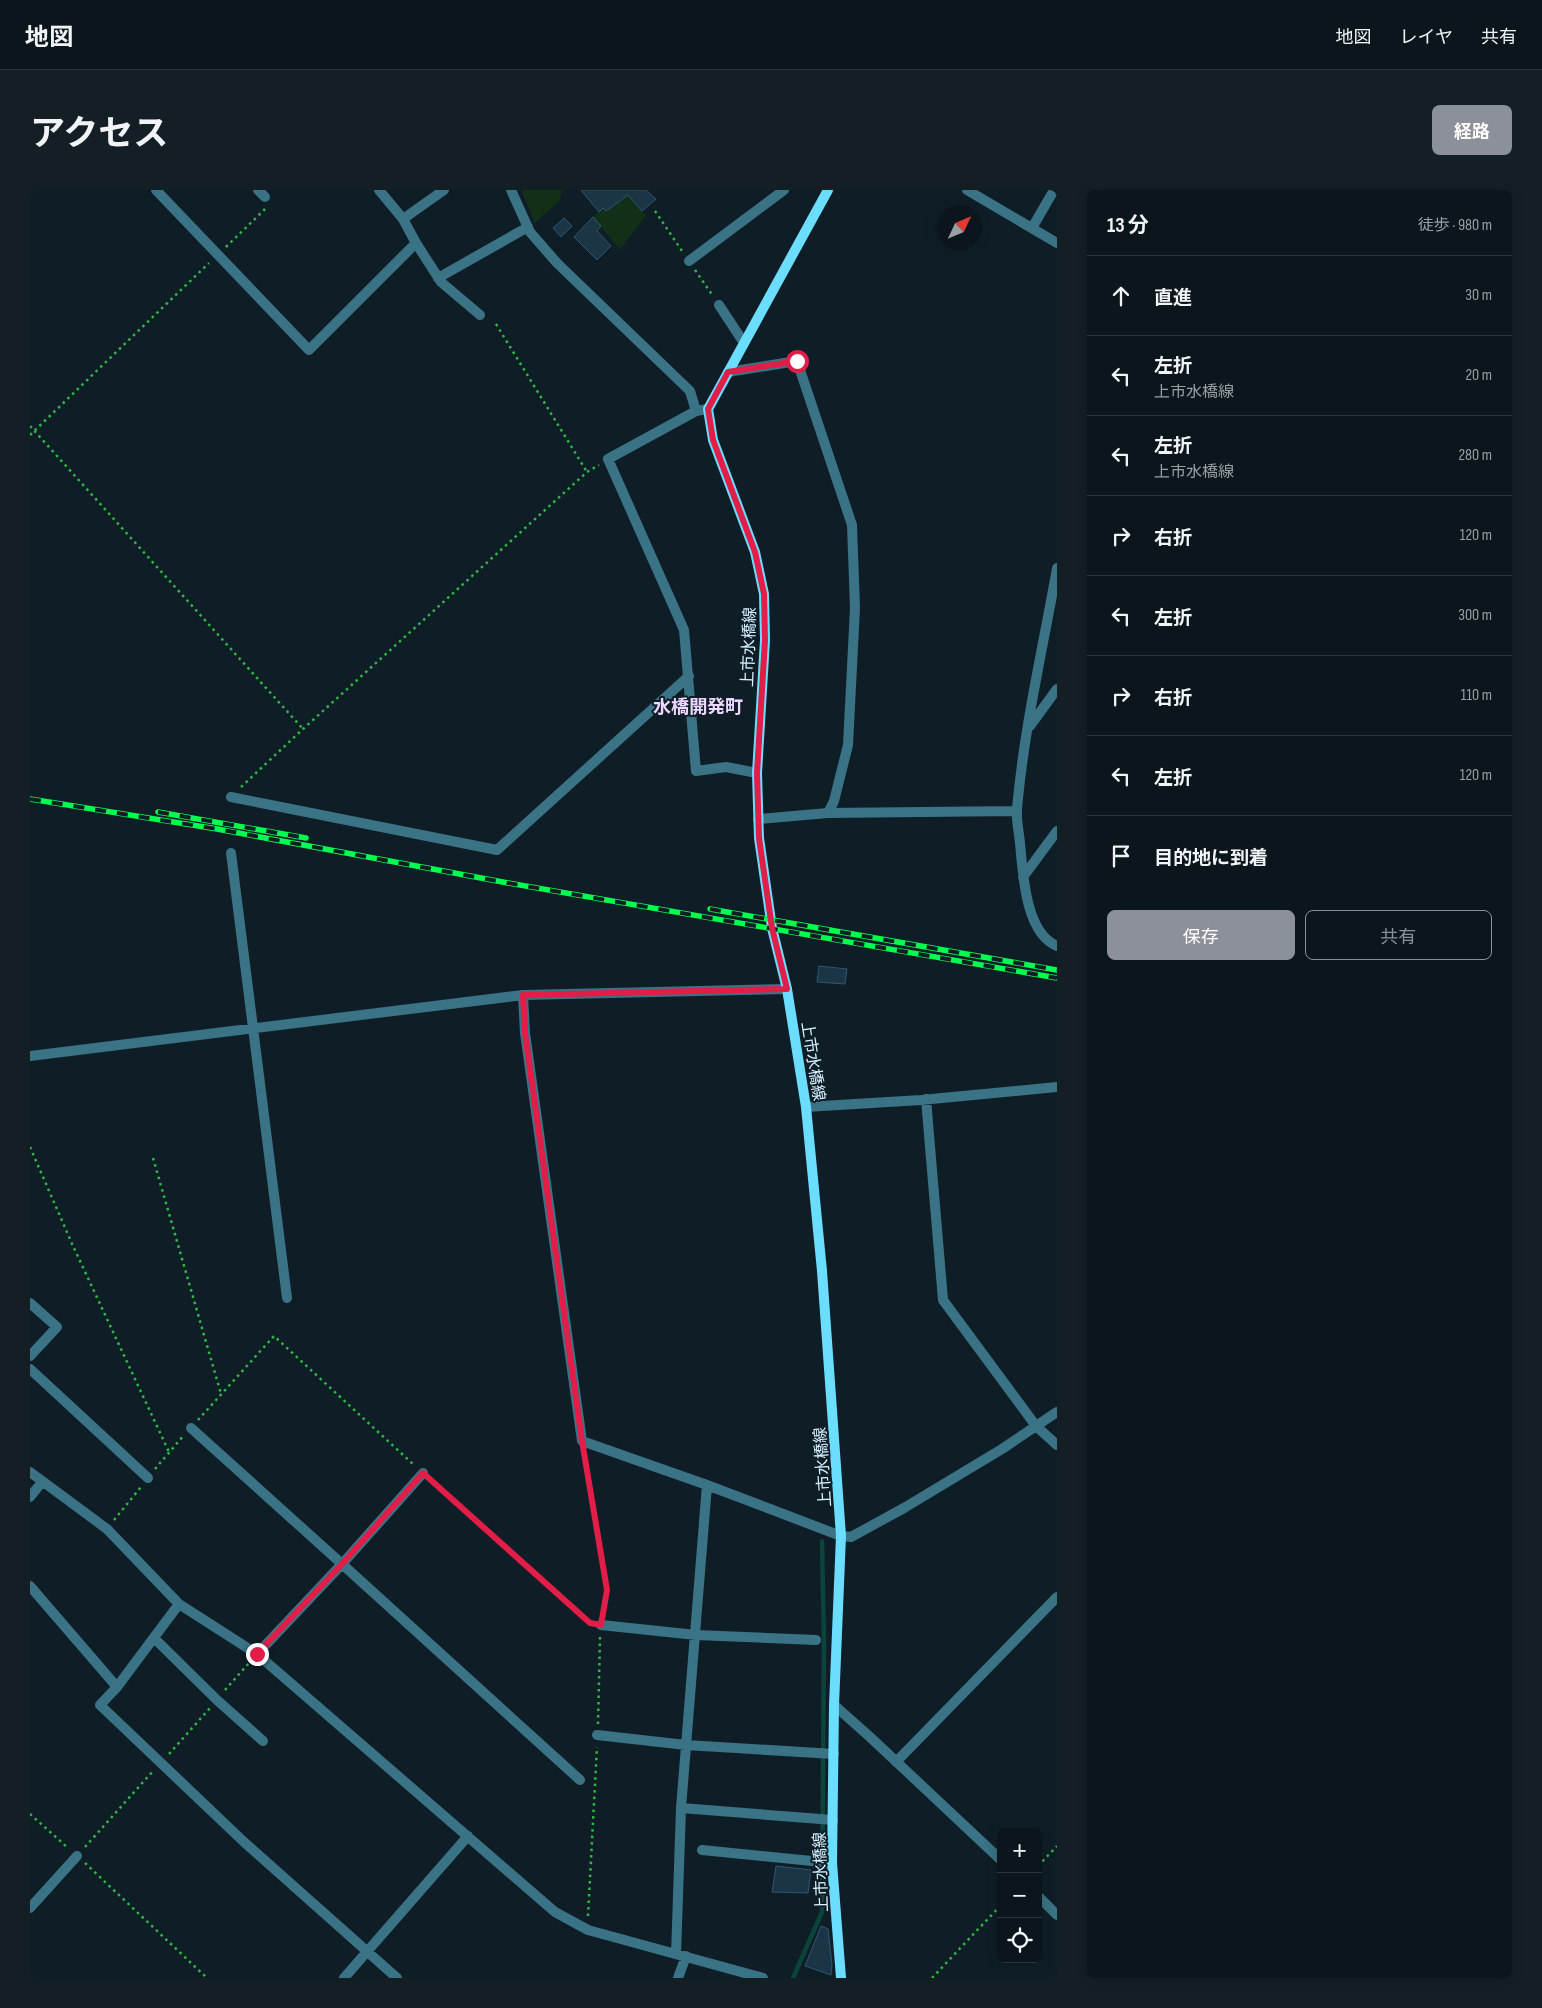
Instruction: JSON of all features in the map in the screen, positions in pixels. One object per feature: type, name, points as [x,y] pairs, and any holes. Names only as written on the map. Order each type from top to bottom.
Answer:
[{"type":"main road","points":[[708,409],[828,190]]},
{"type":"main road","name":"上市水橋線","points":[[708,409],[713,440],[755,552],[764,594],[765,640],[757,773],[759,838],[772,928],[787,989],[806,1106],[822,1271],[841,1536],[834,1705],[832,1864],[841,1978]]},
{"type":"street","points":[[156,190],[308,350],[416,243]]},
{"type":"street","points":[[379,190],[403,219],[438,278],[480,315]]},
{"type":"street","points":[[403,219],[444,190]]},
{"type":"street","points":[[511,190],[528,227],[558,263],[690,390],[696,411]]},
{"type":"street","points":[[689,261],[784,190]]},
{"type":"street","points":[[967,190],[1057,243]]},
{"type":"street","points":[[1032,228],[1054,190]]},
{"type":"street","points":[[438,278],[528,227]]},
{"type":"street","points":[[719,305],[744,343]]},
{"type":"street","points":[[728,372],[797,361],[852,525],[855,608],[848,744],[834,801],[828,813]]},
{"type":"street","points":[[708,409],[696,411],[608,459],[684,630],[696,771],[726,767],[757,773]]},
{"type":"street","points":[[1057,568],[1028,728],[1017,811],[1023,877],[1029,908],[1036,925],[1050,943],[1057,946]]},
{"type":"street","points":[[231,797],[497,850],[689,676]]},
{"type":"street","points":[[1028,728],[1057,689]]},
{"type":"street","points":[[758,819],[828,813],[1017,811]]},
{"type":"street","points":[[1023,877],[1057,831]]},
{"type":"street","points":[[230,853],[287,1298]]},
{"type":"street","points":[[30,1056],[523,995],[787,989]]},
{"type":"street","points":[[523,995],[525,1033],[582,1441],[707,1485],[841,1536],[851,1537],[904,1508],[1057,1412]]},
{"type":"street","points":[[806,1106],[926,1099],[1057,1087]]},
{"type":"street","points":[[926,1099],[943,1300],[1036,1426],[1057,1445]]},
{"type":"street","points":[[30,1303],[57,1327],[30,1356]]},
{"type":"street","points":[[30,1368],[148,1478]]},
{"type":"street","points":[[191,1428],[580,1780]]},
{"type":"street","points":[[30,1472],[107,1529],[179,1604],[257,1654],[555,1912],[588,1930],[686,1956],[750,1977],[763,1978]]},
{"type":"street","points":[[257,1654],[342,1564],[423,1473]]},
{"type":"street","points":[[30,1497],[42,1482]]},
{"type":"street","points":[[676,1954],[681,1808],[707,1485]]},
{"type":"street","points":[[30,1586],[117,1687]]},
{"type":"street","points":[[896,1762],[1057,1597]]},
{"type":"street","points":[[179,1604],[117,1687],[100,1705],[244,1842],[397,1978]]},
{"type":"street","points":[[601,1625],[696,1635],[816,1640]]},
{"type":"street","points":[[154,1638],[217,1700],[263,1741]]},
{"type":"street","points":[[834,1705],[997,1856]]},
{"type":"street","points":[[597,1735],[686,1745],[834,1754]]},
{"type":"street","points":[[681,1808],[833,1820]]},
{"type":"street","points":[[344,1978],[468,1836]]},
{"type":"street","points":[[702,1850],[832,1864]]},
{"type":"street","points":[[30,1908],[77,1856]]},
{"type":"street","points":[[1042,1900],[1057,1915]]},
{"type":"street","points":[[678,1978],[686,1956]]},
{"type":"path","points":[[30,435],[265,209],[261,194]]},
{"type":"path","points":[[496,324],[587,472]]},
{"type":"path","points":[[30,426],[303,729]]},
{"type":"path","points":[[231,797],[303,729],[587,472],[608,459]]},
{"type":"path","points":[[30,1147],[73,1246],[170,1452]]},
{"type":"path","points":[[153,1158],[221,1394]]},
{"type":"path","points":[[107,1529],[170,1452],[274,1336],[590,1623],[601,1625]]},
{"type":"path","points":[[582,1441],[607,1590],[601,1625],[588,1930]]},
{"type":"path","points":[[30,1814],[207,1978]]},
{"type":"path","points":[[1042,1862],[1057,1846]]},
{"type":"path","points":[[932,1978],[997,1909]]},
{"type":"green space","points":[[521,190],[562,190],[560,200],[535,223]]},
{"type":"green space","points":[[628,195],[646,215],[620,250],[593,217],[603,208],[606,211]]},
{"type":"building","points":[[581,190],[646,190],[656,199],[642,211],[628,195],[606,211],[603,208],[599,212]]},
{"type":"building","points":[[593,217],[601,226],[597,231],[611,246],[597,260],[574,237]]},
{"type":"building","points":[[564,218],[572,226],[561,237],[553,228]]},
{"type":"building","points":[[819,966],[847,969],[845,984],[817,982]]},
{"type":"building","points":[[776,1866],[811,1870],[808,1893],[772,1892]]},
{"type":"building","points":[[821,1926],[828,1929],[832,1965],[831,1975],[805,1966]]},
{"type":"waterway","points":[[793,1978],[822,1912],[824,1641],[822,1541]]},
{"type":"railway","points":[[30,799],[217,829],[508,883],[1057,978]]},
{"type":"railway","points":[[158,812],[306,838]]},
{"type":"railway","points":[[710,909],[1057,970]]},
{"type":"district","name":"水橋開発町","points":[[698,707]]},
{"type":"route","points":[[257,1654],[342,1564],[423,1473],[590,1623],[601,1625],[607,1590],[582,1441],[525,1033],[523,995],[787,989],[772,928],[759,838],[757,773],[765,640],[764,594],[755,552],[713,440],[708,409],[728,372],[797,361]]}]
